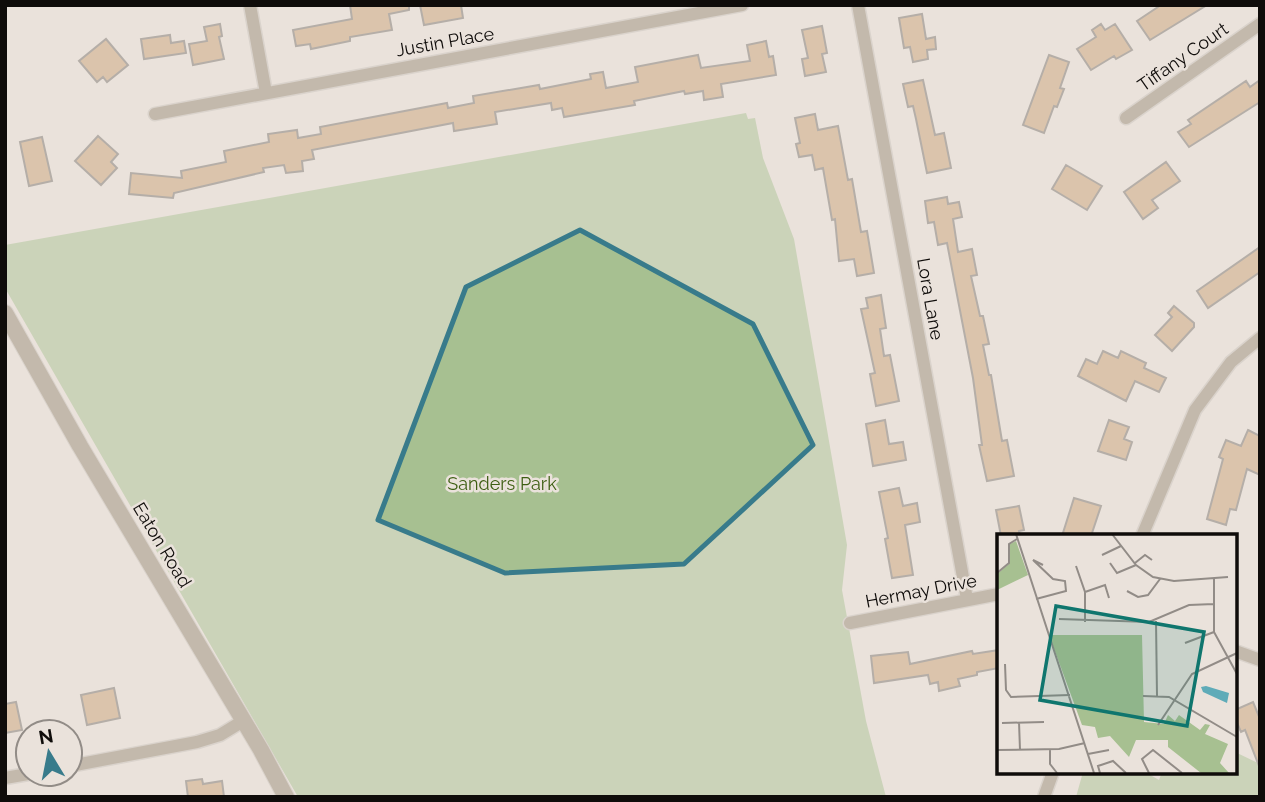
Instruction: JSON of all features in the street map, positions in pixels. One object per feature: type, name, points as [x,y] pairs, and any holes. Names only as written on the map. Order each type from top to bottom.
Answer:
[{"type":"street","points":[[250,5],[266,93]]},
{"type":"street","name":"Justin Place","points":[[155,114],[742,5]]},
{"type":"street","name":"Lora Lane","points":[[858,5],[967,599]]},
{"type":"street","name":"Tiffany Court","points":[[1126,118],[1260,24]]},
{"type":"street","name":"Eaton Road","points":[[5,313],[286,797]]},
{"type":"street","points":[[1143,534],[1195,410],[1231,362],[1260,338]]},
{"type":"street","name":"Hermay Drive","points":[[850,623],[997,594]]},
{"type":"street","points":[[1237,652],[1260,660]]},
{"type":"street","points":[[84,763],[197,741],[220,735],[243,722]]},
{"type":"street","points":[[1044,797],[1052,774]]},
{"type":"highlighted area","points":[[580,230],[753,324],[813,445],[684,564],[505,573],[378,520],[466,287]]},
{"type":"green space","name":"Sanders Park","points":[[746,113],[748,119],[755,118],[763,158],[794,239],[847,545],[842,590],[866,721],[886,797],[298,797],[5,288],[5,245]]},
{"type":"green space","points":[[1237,753],[1260,764],[1260,797],[1076,797],[1082,774],[1148,774],[1159,780],[1161,774],[1237,774]]},
{"type":"building","points":[[350,5],[409,5],[409,10],[389,14],[392,30],[350,37],[350,41],[311,49],[310,44],[296,46],[293,30],[352,19]]},
{"type":"building","points":[[420,5],[461,5],[463,18],[424,25]]},
{"type":"building","points":[[1161,5],[1207,5],[1150,40],[1137,21]]},
{"type":"building","points":[[922,14],[926,39],[935,37],[936,49],[927,50],[928,59],[913,62],[910,47],[904,48],[899,18]]},
{"type":"building","points":[[220,24],[222,36],[219,37],[224,59],[193,65],[189,44],[207,41],[204,27]]},
{"type":"building","points":[[1101,24],[1105,30],[1115,24],[1132,50],[1116,59],[1114,56],[1091,70],[1077,49],[1096,37],[1092,30]]},
{"type":"building","points":[[822,26],[827,53],[822,54],[826,72],[805,76],[802,59],[808,58],[802,30]]},
{"type":"building","points":[[170,35],[171,43],[184,41],[186,53],[144,59],[141,39]]},
{"type":"building","points":[[106,39],[128,65],[107,82],[103,77],[97,82],[79,61]]},
{"type":"building","points":[[766,41],[769,57],[773,56],[776,75],[721,84],[723,97],[704,100],[703,91],[685,94],[684,91],[634,101],[635,105],[564,117],[562,108],[552,110],[551,103],[495,112],[497,124],[454,131],[453,123],[312,150],[314,159],[302,161],[303,171],[286,173],[284,165],[263,168],[264,172],[174,193],[173,198],[129,194],[131,173],[182,178],[181,171],[226,162],[224,151],[269,142],[268,134],[297,130],[298,138],[321,134],[320,127],[447,103],[448,108],[474,103],[473,96],[539,85],[540,89],[591,79],[590,74],[603,72],[606,88],[638,82],[635,67],[698,55],[701,68],[750,61],[747,45]]},
{"type":"building","points":[[1049,55],[1069,62],[1060,88],[1064,89],[1044,133],[1023,125]]},
{"type":"building","points":[[923,80],[935,135],[944,133],[951,168],[927,173],[913,106],[908,107],[903,84]]},
{"type":"building","points":[[1260,80],[1260,102],[1189,147],[1178,132],[1191,124],[1188,120],[1246,81],[1250,87]]},
{"type":"building","points":[[815,114],[818,130],[838,126],[848,180],[852,179],[861,232],[867,231],[874,273],[857,276],[854,259],[839,261],[835,219],[832,220],[823,168],[815,170],[812,155],[799,157],[796,144],[800,143],[795,118]]},
{"type":"building","points":[[98,136],[118,154],[111,162],[117,168],[101,185],[75,161]]},
{"type":"building","points":[[42,137],[52,181],[29,186],[20,142]]},
{"type":"building","points":[[1166,162],[1180,181],[1152,200],[1158,208],[1143,219],[1124,192]]},
{"type":"building","points":[[1066,165],[1102,186],[1087,210],[1052,189]]},
{"type":"building","points":[[947,197],[948,204],[959,202],[962,217],[953,219],[958,252],[972,249],[977,275],[971,276],[989,344],[983,345],[1002,441],[1007,440],[1014,476],[987,481],[979,445],[982,445],[973,378],[947,243],[938,245],[934,222],[928,223],[925,201]]},
{"type":"building","points":[[1260,247],[1260,272],[1208,308],[1197,291]]},
{"type":"building","points":[[881,295],[886,328],[880,329],[884,356],[890,355],[899,401],[876,406],[870,374],[875,373],[861,309],[868,308],[866,298]]},
{"type":"building","points":[[1174,306],[1194,323],[1194,327],[1172,351],[1155,335],[1172,317],[1168,313]]},
{"type":"building","points":[[1103,351],[1118,358],[1121,351],[1146,363],[1144,368],[1166,378],[1159,392],[1135,381],[1126,401],[1078,376],[1086,359],[1097,364]]},
{"type":"building","points":[[885,420],[889,444],[903,442],[906,460],[873,466],[866,424]]},
{"type":"building","points":[[1109,420],[1129,427],[1124,439],[1132,442],[1126,460],[1098,451]]},
{"type":"building","points":[[1248,430],[1260,436],[1260,475],[1247,469],[1236,510],[1230,509],[1226,525],[1207,519],[1223,459],[1219,457],[1226,440],[1241,446]]},
{"type":"building","points":[[899,488],[903,506],[917,503],[920,522],[905,525],[913,575],[892,578],[879,492]]},
{"type":"building","points":[[1074,498],[1101,506],[1092,534],[1063,534]]},
{"type":"building","points":[[1019,506],[1024,530],[1019,531],[1020,534],[1001,534],[996,510]]},
{"type":"building","points":[[997,650],[997,668],[958,679],[960,686],[939,691],[938,682],[930,684],[928,675],[874,683],[871,656],[908,652],[910,664],[972,651],[973,654]]},
{"type":"building","points":[[114,688],[120,718],[87,725],[81,695]]},
{"type":"building","points":[[16,702],[19,718],[14,718],[14,731],[5,733],[5,704]]},
{"type":"building","points":[[1253,702],[1260,719],[1259,766],[1245,730],[1241,732],[1237,723],[1237,709]]},
{"type":"building","points":[[202,779],[203,784],[222,781],[224,797],[188,797],[186,781]]}]
